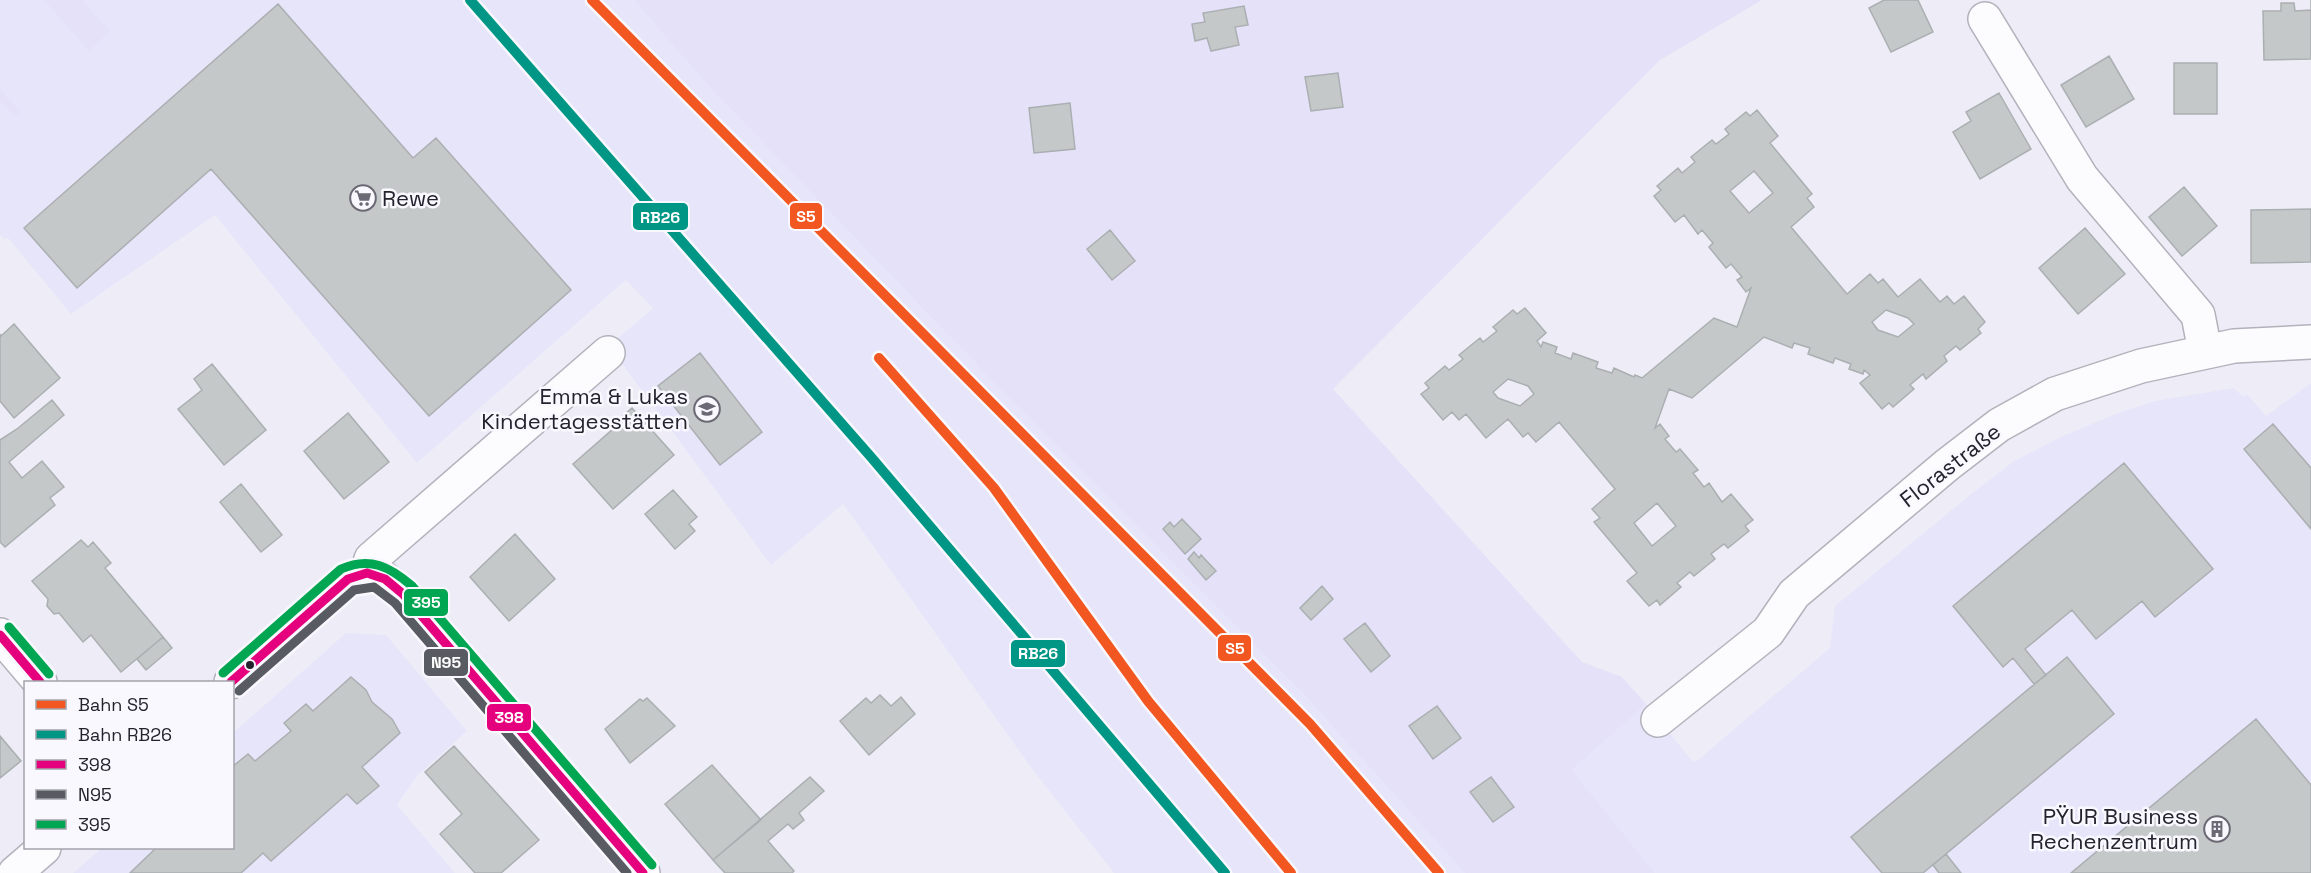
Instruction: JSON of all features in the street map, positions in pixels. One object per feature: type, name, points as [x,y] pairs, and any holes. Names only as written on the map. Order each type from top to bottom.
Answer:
[{"type":"street","points":[[1985,19],[2082,178],[2198,315],[2205,351]]},
{"type":"street","name":"Florastraße","points":[[1658,720],[1768,632],[1794,594],[1947,465],[1999,425],[2055,394],[2141,366],[2234,346],[2311,342]]},
{"type":"street","points":[[367,573],[371,558],[608,353]]},
{"type":"street","points":[[232,681],[348,579],[367,573],[385,579],[403,594],[643,873]]},
{"type":"street","points":[[0,635],[39,681]]},
{"type":"street","points":[[15,873],[43,849]]},
{"type":"shaded area","points":[[0,0],[634,0],[705,82],[959,346],[1310,701],[1465,873],[1114,873],[1035,773],[843,504],[771,565],[609,346],[653,308],[626,280],[417,463],[215,215],[71,314],[8,238],[4,239],[0,235]]},
{"type":"shaded area","points":[[44,0],[82,0],[110,31],[89,51]]},
{"type":"shaded area","points":[[634,0],[1762,0],[1660,60],[1333,389],[1582,662],[1622,677],[1646,704],[1571,770],[1655,873],[1465,873],[1310,701],[959,346],[705,82]]},
{"type":"shaded area","points":[[0,89],[21,112],[15,117],[0,101]]},
{"type":"shaded area","points":[[2311,383],[2311,873],[1655,873],[1570,770],[1646,704],[1693,762],[1699,759],[1830,648],[1835,606],[2014,461],[2065,435],[2155,401],[2234,388],[2243,397],[2247,394],[2266,416]]},
{"type":"shaded area","points":[[346,633],[386,635],[467,731],[417,776],[397,805],[455,873],[73,873],[101,849],[234,849],[234,732]]},
{"type":"building","points":[[1884,0],[1918,0],[1933,32],[1891,52],[1869,8]]},
{"type":"building","points":[[2281,3],[2294,3],[2295,11],[2311,10],[2311,59],[2264,60],[2263,11],[2281,11]]},
{"type":"building","name":"Rewe","points":[[278,4],[413,158],[436,138],[571,290],[429,416],[211,169],[77,288],[24,228]]},
{"type":"building","points":[[1244,6],[1248,25],[1235,27],[1239,45],[1211,51],[1207,38],[1195,41],[1192,24],[1205,22],[1203,13]]},
{"type":"building","points":[[2109,56],[2134,99],[2086,127],[2061,85]]},
{"type":"building","points":[[2174,63],[2217,63],[2217,114],[2174,114]]},
{"type":"building","points":[[1338,73],[1343,107],[1311,111],[1305,77]]},
{"type":"building","points":[[1999,93],[2031,149],[1980,179],[1953,132],[1971,121],[1966,112]]},
{"type":"building","points":[[1070,103],[1075,149],[1034,153],[1029,108]]},
{"type":"building","points":[[1757,110],[1778,136],[1770,143],[1812,194],[1807,198],[1814,207],[1791,227],[1847,294],[1870,274],[1878,283],[1883,279],[1898,297],[1920,279],[1940,302],[1947,296],[1954,304],[1964,296],[1985,322],[1978,329],[1981,333],[1960,350],[1956,346],[1944,356],[1947,361],[1926,379],[1923,374],[1910,385],[1914,389],[1893,407],[1889,403],[1882,409],[1860,383],[1870,375],[1864,370],[1863,374],[1849,369],[1851,364],[1835,358],[1833,363],[1808,354],[1810,348],[1794,343],[1792,348],[1764,337],[1692,398],[1669,389],[1655,428],[1660,424],[1669,436],[1665,439],[1676,452],[1680,449],[1698,470],[1693,473],[1704,487],[1709,483],[1722,502],[1731,494],[1753,520],[1745,526],[1749,531],[1728,548],[1724,544],[1711,554],[1715,559],[1694,576],[1690,572],[1677,583],[1681,587],[1660,605],[1657,600],[1649,606],[1627,581],[1637,573],[1594,522],[1600,518],[1592,509],[1615,489],[1559,422],[1536,442],[1528,433],[1523,437],[1508,419],[1486,438],[1466,414],[1459,420],[1452,412],[1443,420],[1421,394],[1429,388],[1425,383],[1445,366],[1449,370],[1463,359],[1459,355],[1480,338],[1483,342],[1497,331],[1493,327],[1513,310],[1517,314],[1525,308],[1546,333],[1537,341],[1541,347],[1543,342],[1557,347],[1555,353],[1571,359],[1573,353],[1598,362],[1596,368],[1612,373],[1614,368],[1642,378],[1714,318],[1737,327],[1751,288],[1746,292],[1737,280],[1742,277],[1731,264],[1726,268],[1709,247],[1713,243],[1702,230],[1698,234],[1684,215],[1675,222],[1654,196],[1661,190],[1657,186],[1678,168],[1682,173],[1695,162],[1691,157],[1712,140],[1716,144],[1729,134],[1725,129],[1746,112],[1750,116]],"holes":[[[1754,171],[1773,193],[1749,213],[1730,191]],[[1886,310],[1908,318],[1914,324],[1898,337],[1878,330],[1872,322]],[[1508,379],[1528,386],[1534,394],[1520,406],[1498,398],[1493,392]],[[1657,503],[1676,526],[1652,546],[1634,523]]]},
{"type":"building","points":[[2184,187],[2217,226],[2182,256],[2149,217]]},
{"type":"building","points":[[2311,209],[2311,262],[2251,263],[2251,210]]},
{"type":"building","points":[[2085,228],[2125,274],[2078,314],[2039,268]]},
{"type":"building","points":[[1110,230],[1135,261],[1112,280],[1087,249]]},
{"type":"building","points":[[14,324],[60,378],[14,418],[0,401],[0,334],[1,336]]},
{"type":"building","points":[[700,353],[762,432],[720,465],[658,386]]},
{"type":"building","points":[[212,364],[266,430],[224,465],[178,409],[202,390],[194,379]]},
{"type":"building","points":[[52,400],[64,415],[9,462],[22,478],[42,461],[64,487],[50,498],[55,505],[5,547],[0,542],[0,440]]},
{"type":"building","points":[[632,408],[674,455],[613,509],[573,464],[614,428],[612,425]]},
{"type":"building","points":[[348,413],[389,462],[344,499],[304,451]]},
{"type":"building","points":[[2273,424],[2311,468],[2311,529],[2244,449]]},
{"type":"building","points":[[2124,463],[2213,569],[2155,617],[2142,601],[2096,639],[2072,610],[2025,649],[2046,675],[2034,684],[2013,658],[2003,667],[1953,606]]},
{"type":"building","points":[[241,484],[282,535],[261,552],[220,502]]},
{"type":"building","points":[[673,490],[697,517],[689,524],[695,531],[675,549],[645,514]]},
{"type":"building","points":[[1182,519],[1201,539],[1185,554],[1163,529],[1170,522],[1174,527]]},
{"type":"building","points":[[515,534],[555,579],[509,621],[470,577]]},
{"type":"building","points":[[81,540],[88,547],[93,542],[111,563],[105,568],[163,637],[121,672],[91,635],[83,642],[59,613],[54,614],[47,606],[48,599],[32,581]]},
{"type":"building","points":[[1194,552],[1199,558],[1201,555],[1216,571],[1206,580],[1188,559]]},
{"type":"building","points":[[1322,586],[1333,599],[1311,620],[1300,608]]},
{"type":"building","points":[[1365,623],[1390,656],[1371,672],[1344,639]]},
{"type":"building","points":[[163,637],[172,648],[146,670],[137,659]]},
{"type":"building","points":[[2067,657],[2114,714],[1923,873],[1882,873],[1851,837]]},
{"type":"building","points":[[351,677],[366,690],[372,702],[392,719],[400,733],[362,767],[379,786],[357,804],[347,794],[271,861],[263,853],[241,873],[130,873],[155,849],[234,849],[234,765],[248,754],[255,761],[291,731],[284,723],[306,704],[313,711]]},
{"type":"building","points":[[880,695],[891,706],[901,697],[915,714],[869,755],[840,721],[866,698],[871,703]]},
{"type":"building","points":[[647,698],[675,726],[630,763],[605,729],[640,699],[643,701]]},
{"type":"building","points":[[1437,706],[1461,738],[1433,759],[1409,726]]},
{"type":"building","name":"PŸUR Business Rechenzentrum","points":[[2256,719],[2311,785],[2311,873],[2071,873]]},
{"type":"building","points":[[0,736],[21,761],[0,778]]},
{"type":"building","points":[[454,746],[539,840],[501,873],[475,873],[440,834],[462,814],[425,772]]},
{"type":"building","points":[[712,765],[761,820],[713,860],[665,804]]},
{"type":"building","points":[[810,777],[824,791],[799,813],[804,820],[793,829],[788,824],[768,841],[794,871],[792,873],[725,873],[713,860]]},
{"type":"building","points":[[1491,777],[1514,807],[1493,822],[1470,792]]},
{"type":"building","points":[[1946,854],[1961,873],[1939,873],[1933,865]]},
{"type":"rail line","name":"RB26","points":[[470,0],[871,457],[1225,873]]},
{"type":"rail line","name":"S5","points":[[592,0],[1310,724],[1439,873]]},
{"type":"rail line","name":"S5","points":[[879,358],[994,488],[1148,701],[1291,873]]},
{"type":"transit line","name":"395","points":[[223,673],[341,569],[361,564],[379,565],[388,569],[412,586],[652,865]]},
{"type":"transit line","name":"398","points":[[367,573],[385,579],[403,594],[643,873]]},
{"type":"transit line","name":"398","points":[[232,681],[348,579],[367,573]]},
{"type":"transit line","name":"N95","points":[[239,691],[354,590],[374,587],[395,603],[627,873]]},
{"type":"transit line","name":"395","points":[[9,627],[49,674]]},
{"type":"transit line","name":"398","points":[[0,635],[39,681]]},
{"type":"place","name":"Rewe","points":[[363,198]]},
{"type":"place","name":"Emma & Lukas Kindertagesstätten","points":[[707,409]]},
{"type":"place","name":"PŸUR Business Rechenzentrum","points":[[2217,829]]}]
